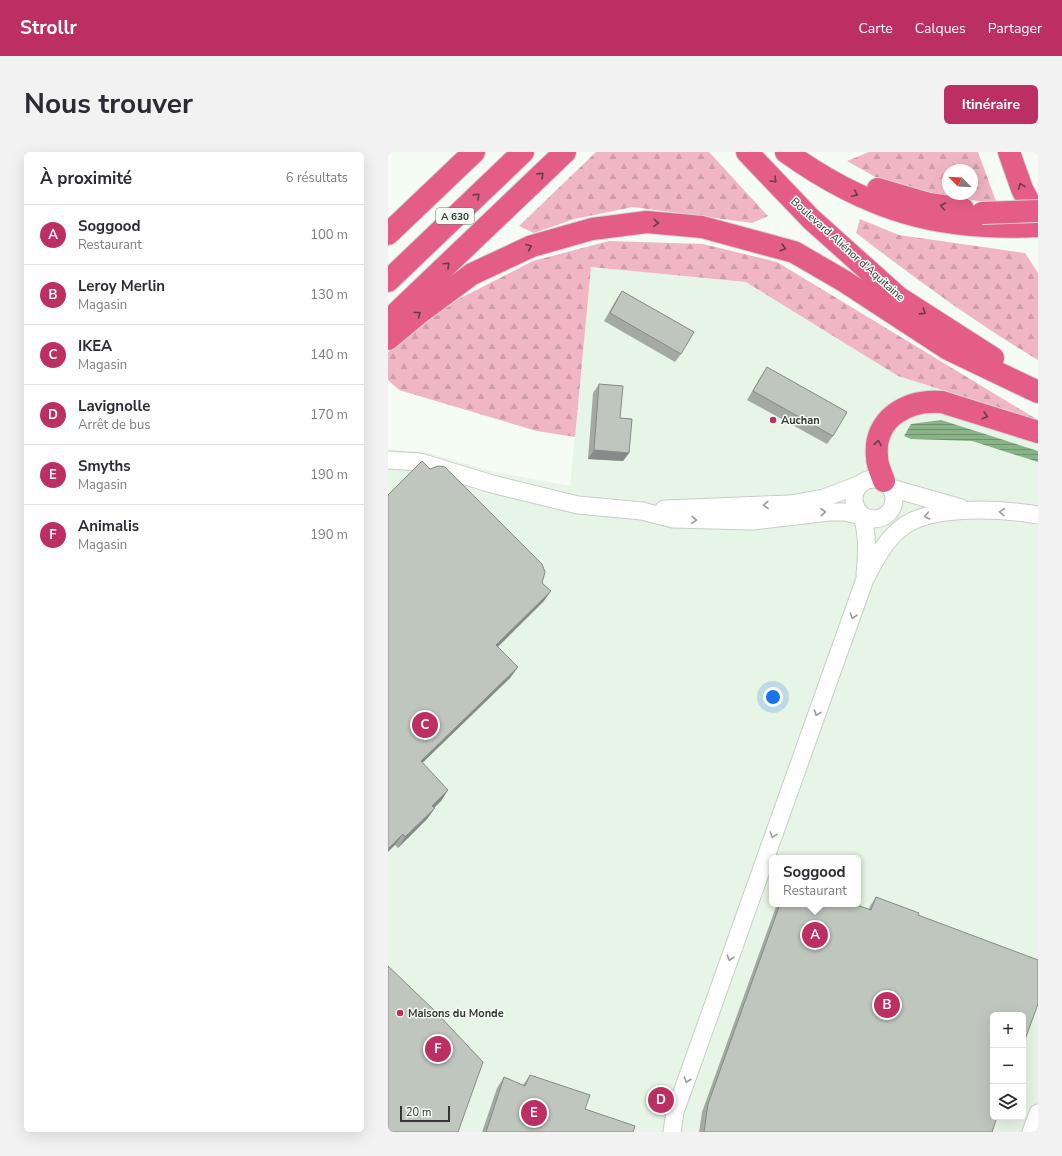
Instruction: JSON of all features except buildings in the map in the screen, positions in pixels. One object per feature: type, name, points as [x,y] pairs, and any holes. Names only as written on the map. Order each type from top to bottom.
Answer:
[{"type":"highway","name":"A 630","points":[[388,234],[474,152]]},
{"type":"highway","name":"A 630","points":[[388,280],[523,152]]},
{"type":"highway","points":[[388,321],[565,152]]},
{"type":"highway","name":"Boulevard Aliénor d'Aquitaine","points":[[746,152],[811,220],[898,297],[960,336],[1038,390]]},
{"type":"highway","points":[[786,152],[839,187],[880,206],[925,219],[986,220],[1038,226]]},
{"type":"highway","points":[[807,152],[844,173],[884,191],[986,220],[1038,211]]},
{"type":"highway","points":[[1009,152],[1022,189],[1038,219]]},
{"type":"highway","points":[[388,339],[418,314],[472,274],[532,246],[592,229],[647,222],[702,227],[742,236],[794,252],[851,286],[948,349],[1038,390]]},
{"type":"highway","points":[[887,484],[877,457],[878,439],[884,425],[892,416],[911,405],[927,401],[942,402],[1038,432]]},
{"type":"street","points":[[388,460],[420,462],[492,484],[578,505],[642,512],[673,519],[711,521],[752,521],[829,512],[845,512],[875,519],[888,513],[892,508],[894,501],[887,484]]},
{"type":"street","points":[[642,512],[675,508],[790,504],[824,498],[870,479],[965,510]]},
{"type":"street","points":[[858,485],[853,498],[854,505],[862,516],[866,529],[867,542],[865,579]]},
{"type":"street","points":[[672,1132],[675,1112],[865,579],[881,550],[901,527],[918,518],[965,510],[1038,515]]},
{"type":"street","points":[[1031,1132],[1038,1113]]},
{"type":"shaded area","points":[[591,267],[746,282],[898,376],[1038,420],[1038,1132],[388,1132],[388,450],[425,452],[491,471],[570,486]]},
{"type":"shaded area","points":[[941,420],[1038,451],[1038,462],[972,441],[911,439],[904,436],[911,424]]},
{"type":"green space","points":[[596,152],[709,152],[768,216],[752,223],[633,207],[574,219],[534,233],[519,226]]},
{"type":"green space","points":[[869,152],[978,152],[997,204],[971,200],[978,200],[978,164],[942,164],[942,196],[884,182],[847,161]]},
{"type":"green space","points":[[860,219],[899,235],[1025,253],[1038,273],[1038,360],[968,315],[856,233]]},
{"type":"green space","points":[[609,241],[703,244],[777,262],[1038,420],[898,376],[746,282],[591,267],[575,437],[537,431],[399,390],[388,380],[388,352],[403,338],[451,303],[533,261]]},
{"type":"place","name":"Auchan","points":[[773,420]]},
{"type":"place","name":"IKEA","points":[[425,725]]},
{"type":"place","name":"Soggood","points":[[815,935]]},
{"type":"place","name":"Leroy Merlin","points":[[887,1005]]},
{"type":"place","name":"Maisons du Monde","points":[[400,1013]]},
{"type":"place","name":"Animalis","points":[[438,1049]]},
{"type":"place","name":"Lavignolle","points":[[661,1100]]},
{"type":"place","name":"Smyths","points":[[534,1113]]}]
